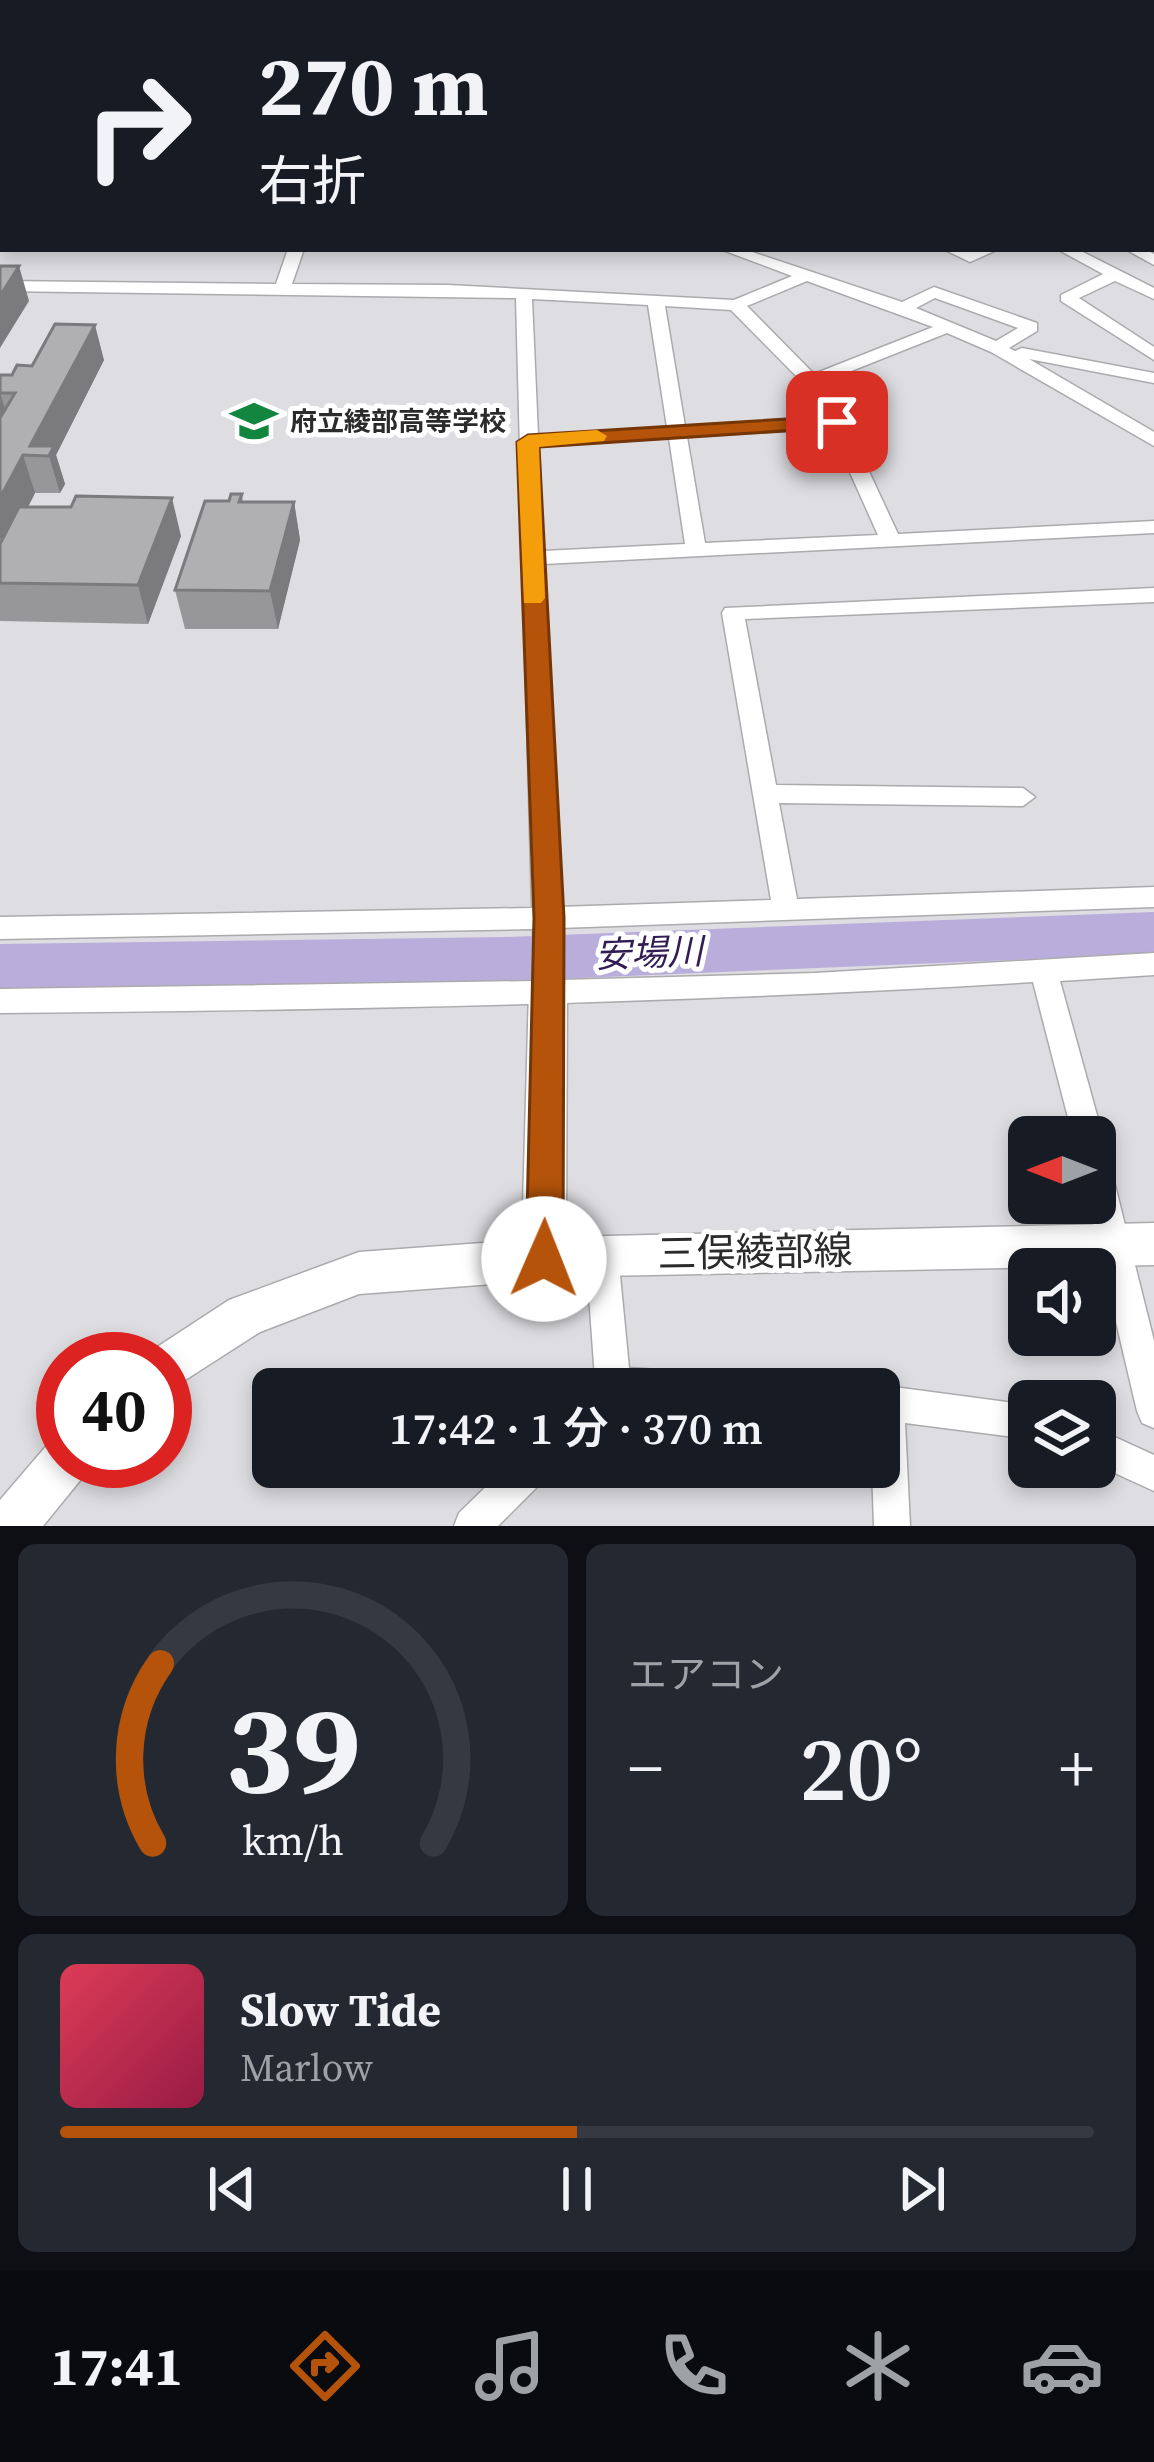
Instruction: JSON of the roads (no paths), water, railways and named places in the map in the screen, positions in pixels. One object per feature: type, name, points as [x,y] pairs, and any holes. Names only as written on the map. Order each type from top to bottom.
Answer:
[{"type":"main road","points":[[544,1259],[548,990]]},
{"type":"main road","name":"三俣綾部線","points":[[192,1352],[245,1316],[359,1273],[602,1255],[1135,1244]]},
{"type":"main road","points":[[11,1526],[43,1488]]},
{"type":"street","points":[[282,288],[295,252]]},
{"type":"street","points":[[737,252],[903,308],[997,347],[1154,440]]},
{"type":"street","points":[[1072,252],[1154,294]]},
{"type":"street","points":[[1116,274],[1067,298],[1154,355]]},
{"type":"street","points":[[0,286],[282,288],[736,304],[807,275]]},
{"type":"street","points":[[903,308],[934,292],[1031,327],[997,347]]},
{"type":"street","points":[[524,295],[548,990]]},
{"type":"street","points":[[656,302],[696,550]]},
{"type":"street","points":[[736,304],[811,381],[837,422],[889,537]]},
{"type":"street","points":[[811,381],[947,327]]},
{"type":"street","points":[[997,347],[1154,378]]},
{"type":"street","points":[[528,442],[837,422]]},
{"type":"street","points":[[531,558],[1154,527]]},
{"type":"street","points":[[786,909],[733,613],[1154,595]]},
{"type":"street","points":[[764,794],[1023,797]]},
{"type":"street","points":[[0,928],[547,923],[786,909],[1154,897]]},
{"type":"street","points":[[0,1001],[354,998],[815,984],[1154,964]]},
{"type":"street","points":[[1043,968],[1082,1116]]},
{"type":"street","points":[[1116,1206],[1135,1244],[1154,1411]]},
{"type":"street","points":[[602,1255],[609,1368]]},
{"type":"street","points":[[900,1404],[1008,1419]]},
{"type":"street","points":[[1116,1455],[1154,1472]]},
{"type":"street","points":[[472,1526],[509,1488]]},
{"type":"street","points":[[889,1488],[892,1526]]},
{"type":"waterway","name":"安場川","points":[[0,966],[505,959],[1154,933]]},
{"type":"place","name":"府立綾部高等学校","points":[[254,421]]}]
